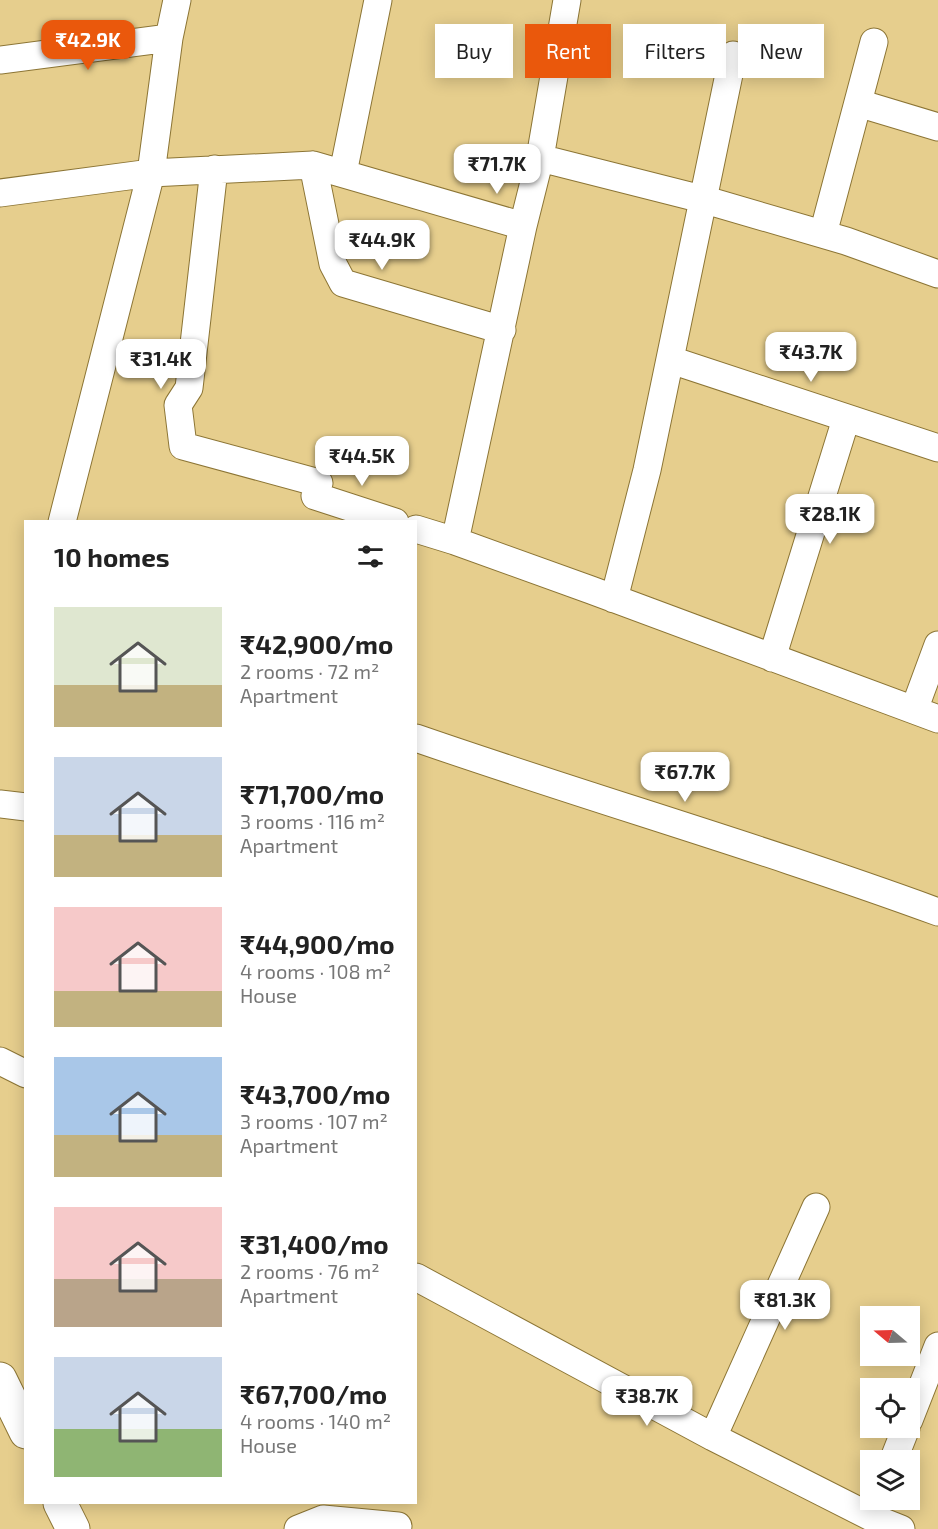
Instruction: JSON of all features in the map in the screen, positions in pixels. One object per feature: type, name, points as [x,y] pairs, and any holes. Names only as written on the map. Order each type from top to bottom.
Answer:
[{"type":"street","points":[[63,520],[151,173],[177,0]]},
{"type":"street","points":[[343,173],[378,0]]},
{"type":"street","points":[[455,542],[523,226],[540,158],[567,0]]},
{"type":"street","points":[[0,60],[170,38]]},
{"type":"street","points":[[823,234],[874,42]]},
{"type":"street","points":[[614,599],[647,470],[733,55]]},
{"type":"street","points":[[858,103],[938,127]]},
{"type":"street","points":[[540,158],[702,199],[823,234],[938,274]]},
{"type":"street","points":[[313,165],[333,264],[344,283],[502,330]]},
{"type":"street","points":[[0,194],[151,173],[313,165],[523,226]]},
{"type":"street","points":[[214,169],[189,388],[178,405],[183,446],[317,489],[390,520]]},
{"type":"street","points":[[671,360],[938,448]]},
{"type":"street","points":[[772,658],[846,419]]},
{"type":"street","points":[[417,529],[614,599],[926,715],[938,645]]},
{"type":"street","points":[[417,738],[832,873],[938,912]]},
{"type":"street","points":[[0,804],[24,807]]},
{"type":"street","points":[[0,1061],[24,1073]]},
{"type":"street","points":[[713,1437],[816,1207]]},
{"type":"street","points":[[417,1278],[713,1437],[860,1501]]},
{"type":"street","points":[[920,1392],[938,1346]]},
{"type":"street","points":[[0,1379],[24,1428]]},
{"type":"street","points":[[60,1504],[73,1529]]},
{"type":"street","points":[[877,1510],[901,1529]]},
{"type":"street","points":[[298,1529],[323,1519],[405,1528]]}]
